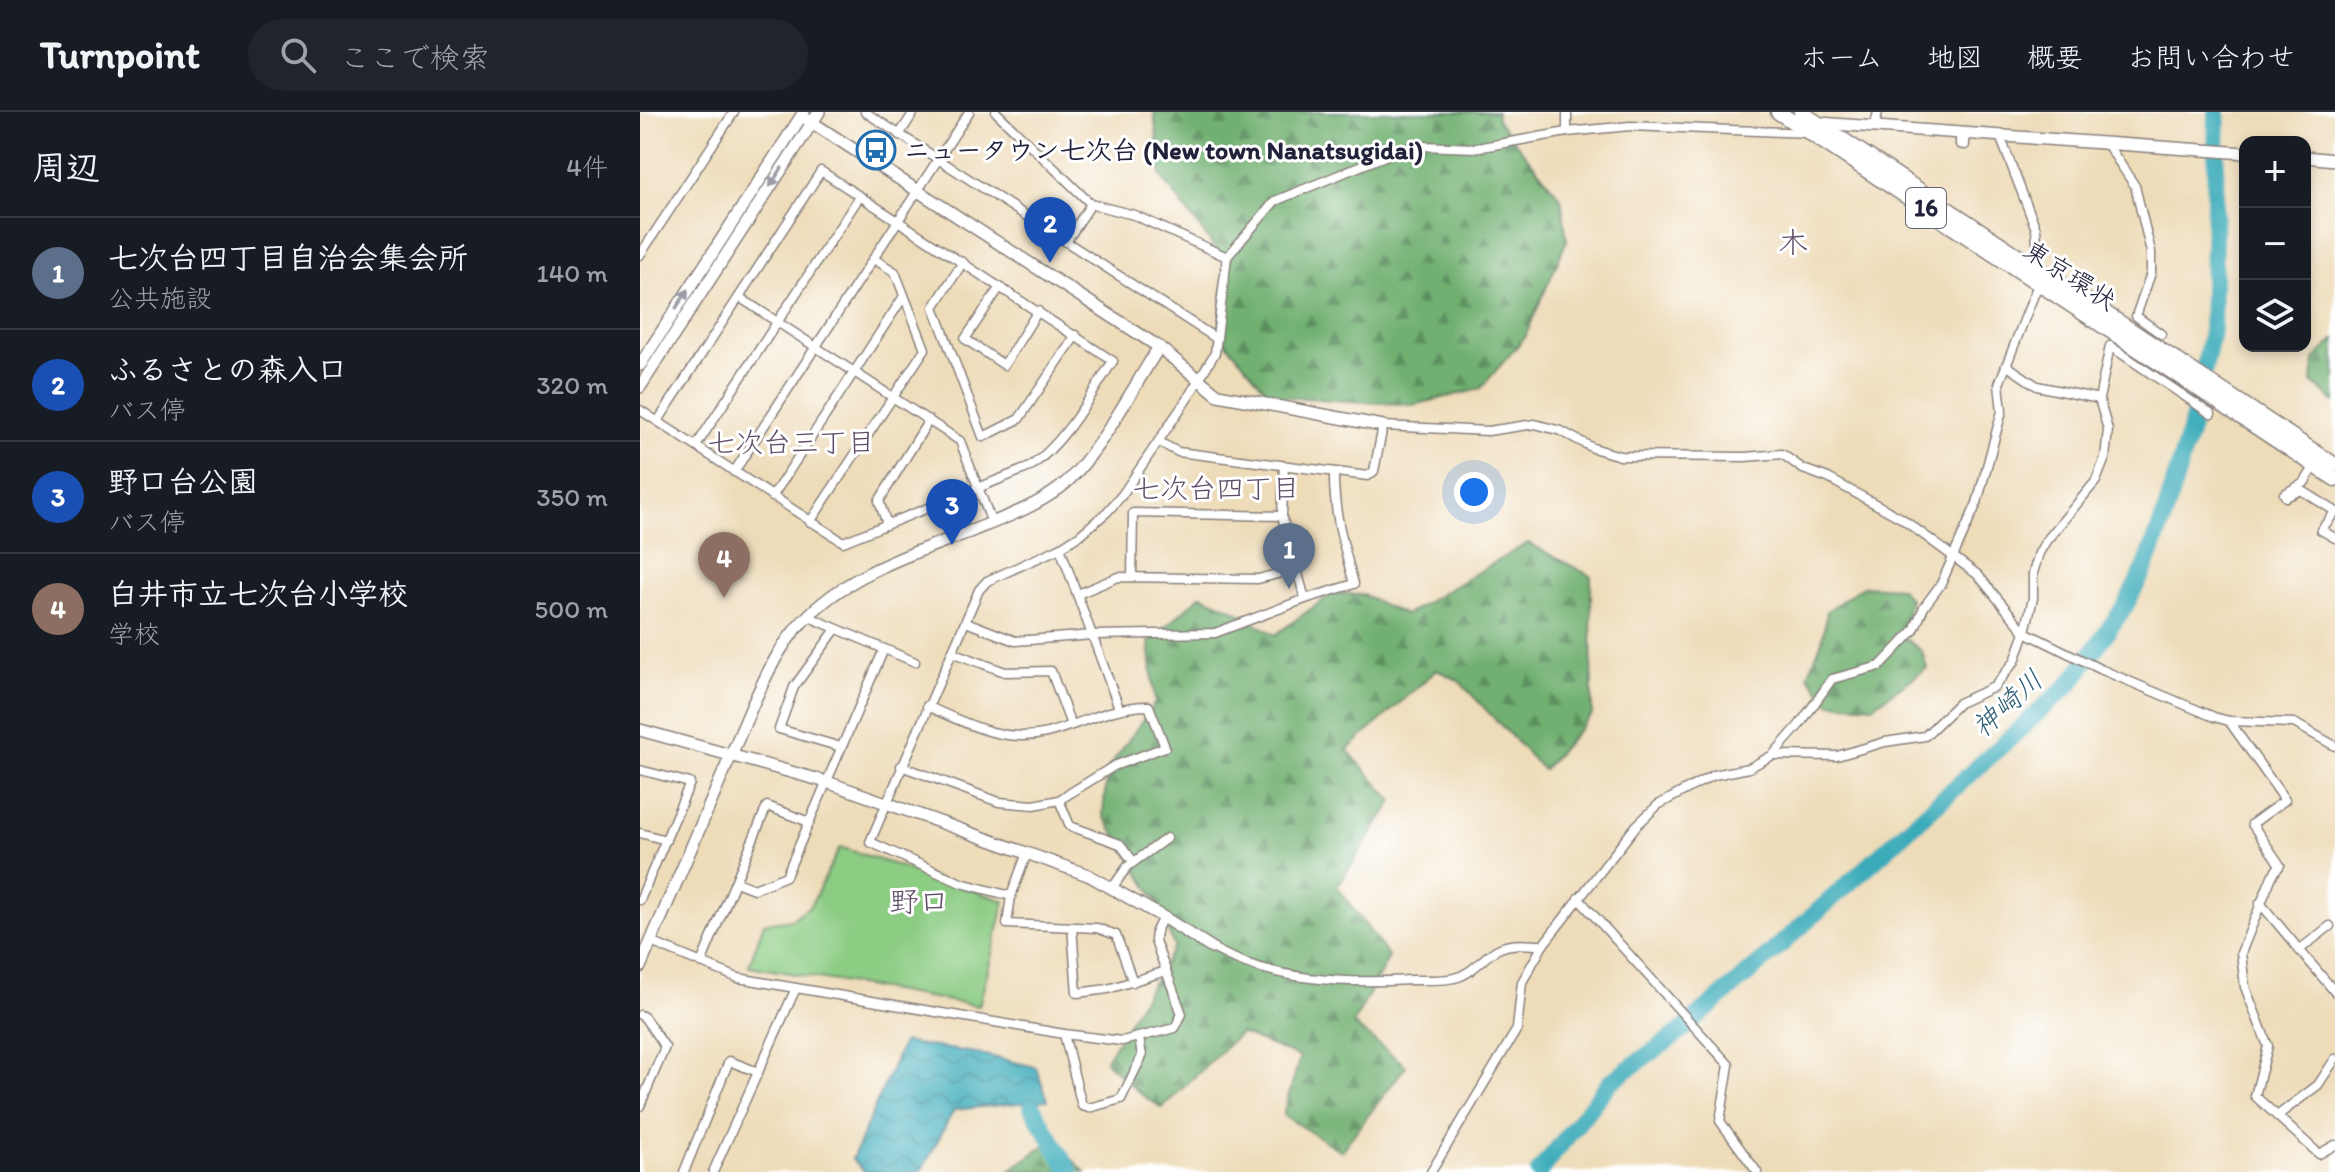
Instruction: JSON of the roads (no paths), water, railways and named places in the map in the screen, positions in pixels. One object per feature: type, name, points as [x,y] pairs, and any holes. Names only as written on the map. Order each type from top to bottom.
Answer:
[{"type":"highway","name":"東京環状","points":[[1778,112],[1815,120],[2040,285],[2188,374]]},
{"type":"highway","name":"東京環状","points":[[1801,112],[2039,268],[2188,374],[2215,401],[2335,479]]},
{"type":"highway","name":"東京環状","points":[[2215,401],[2335,465]]},
{"type":"street","points":[[640,255],[734,112]]},
{"type":"street","points":[[865,112],[1217,339]]},
{"type":"street","points":[[899,135],[914,112]]},
{"type":"street","points":[[734,472],[969,112]]},
{"type":"street","points":[[996,112],[1091,204],[1134,215],[1227,257]]},
{"type":"street","points":[[1567,112],[1567,132]]},
{"type":"street","points":[[1874,128],[1878,112]]},
{"type":"street","points":[[807,115],[1159,347],[1218,395],[1383,426],[1488,431],[1535,424],[1561,431],[1593,448],[1620,456],[1745,457],[1782,454],[1803,469],[1828,478],[1901,518],[1978,575],[2025,632],[2100,669],[2229,721],[2294,723],[2335,746]]},
{"type":"street","points":[[640,365],[807,115]]},
{"type":"street","points":[[640,387],[807,115]]},
{"type":"street","points":[[1011,896],[961,883],[870,842],[979,590],[987,581],[1060,548],[1107,512],[1159,442],[1215,353],[1227,257],[1275,201],[1402,149],[1421,146],[1476,148],[1567,132],[1630,126],[1768,134],[1815,120],[1874,128],[2239,153]]},
{"type":"street","points":[[1431,1172],[1517,1029],[1522,982],[1543,945],[1636,826],[1658,805],[1714,775],[1749,768],[1773,755],[1832,679],[1880,666],[1914,630],[1924,607],[1941,584],[1977,503],[2002,411],[1999,384],[2040,285],[2036,229],[2000,136]]},
{"type":"street","points":[[2107,144],[2135,186],[2151,252],[2151,273],[2136,316],[2161,334]]},
{"type":"street","points":[[2311,158],[2335,160]]},
{"type":"street","points":[[640,410],[843,542],[1030,467],[1048,454],[1070,427],[1113,361],[821,171],[658,421]]},
{"type":"street","points":[[696,446],[860,196]]},
{"type":"street","points":[[1066,242],[1091,204]]},
{"type":"street","points":[[810,522],[925,349],[895,272],[874,259]]},
{"type":"street","points":[[963,262],[934,307],[983,437],[1019,419],[1076,335]]},
{"type":"street","points":[[1000,287],[965,339],[1004,365],[1038,311]]},
{"type":"street","points":[[772,497],[904,296]]},
{"type":"street","points":[[739,297],[960,441],[992,523]]},
{"type":"street","points":[[1773,755],[1837,756],[1885,742],[1925,736],[1959,703],[1994,687],[2015,661],[2025,632],[2033,598],[2033,573],[2039,553],[2096,481],[2105,458],[2108,430],[2099,399],[2110,346],[2183,395],[2215,401]]},
{"type":"street","points":[[640,967],[647,942],[768,672],[791,634],[827,598],[863,575],[1032,506],[1063,486],[1091,453],[1159,347]]},
{"type":"street","points":[[2006,365],[2037,386],[2099,399]]},
{"type":"street","points":[[887,524],[879,501],[929,420]]},
{"type":"street","points":[[1159,442],[1178,452],[1368,476],[1374,471],[1383,426]]},
{"type":"street","points":[[1284,466],[1282,516],[1305,599]]},
{"type":"street","points":[[2315,466],[2304,483],[2284,494],[2286,497],[2301,490],[2335,512],[2321,530],[2335,538]]},
{"type":"street","points":[[966,622],[1015,641],[1093,635],[1215,633],[1354,584],[1333,494],[1334,472]]},
{"type":"street","points":[[1132,577],[1133,513],[1282,516]]},
{"type":"street","points":[[1060,548],[1119,708]]},
{"type":"street","points":[[1078,594],[1118,577],[1258,579],[1296,569]]},
{"type":"street","points":[[807,616],[915,662]]},
{"type":"street","points":[[836,629],[794,687],[779,729],[841,747]]},
{"type":"street","points":[[736,882],[754,889],[786,876],[884,649]]},
{"type":"street","points":[[952,652],[1005,672],[1051,671],[1071,725]]},
{"type":"street","points":[[901,766],[999,802],[1034,805],[1059,800],[1114,766],[1165,747],[1149,706],[1119,708],[1032,735],[999,734],[927,706]]},
{"type":"street","points":[[2229,721],[2285,800],[2252,824],[2280,865],[2260,903],[2241,953],[2245,987],[2268,1046],[2255,1096],[2319,1154],[2335,1145]]},
{"type":"street","points":[[640,730],[827,782],[1027,853],[1113,887],[1226,956],[1268,970],[1337,981],[1454,978],[1469,973],[1499,948],[1543,945]]},
{"type":"street","points":[[640,770],[690,783],[640,900]]},
{"type":"street","points":[[1059,800],[1070,826],[1120,844],[1133,861]]},
{"type":"street","points":[[701,963],[767,806],[809,822]]},
{"type":"street","points":[[640,833],[666,840]]},
{"type":"street","points":[[1113,887],[1133,861],[1167,838]]},
{"type":"street","points":[[1027,853],[1011,896],[1007,924],[1097,928],[1116,935],[1133,982]]},
{"type":"street","points":[[1578,898],[1729,1065],[1720,1115],[1723,1128],[1757,1172]]},
{"type":"street","points":[[2260,903],[2335,992]]},
{"type":"street","points":[[647,942],[738,978],[1108,1042],[1139,1038],[1175,1028],[1182,1014],[1155,941],[1163,917]]},
{"type":"street","points":[[2299,950],[2330,926]]},
{"type":"street","points":[[1072,927],[1077,993],[1133,982],[1166,971]]},
{"type":"street","points":[[713,1172],[796,988]]},
{"type":"street","points":[[640,1015],[665,1047],[640,1106]]},
{"type":"street","points":[[1064,1034],[1082,1106],[1089,1108],[1121,1099],[1142,1056],[1139,1038]]},
{"type":"street","points":[[2277,1116],[2318,1085],[2335,1059]]},
{"type":"street","points":[[684,1172],[729,1061],[758,1072]]},
{"type":"water","points":[[903,1042],[976,1053],[1036,1067],[1048,1100],[954,1110],[921,1172],[865,1172],[852,1159]]},
{"type":"waterway","name":"神崎川","points":[[1539,1172],[1610,1082],[1680,1032],[1757,966],[2071,683],[2125,606],[2146,566],[2164,517],[2195,414],[2212,331],[2217,112]]},
{"type":"waterway","points":[[1032,1107],[1070,1172]]},
{"type":"place","name":"ニュータウン七次台 (New town Nanatsugidai)","points":[[876,150]]},
{"type":"place","name":"ふるさとの森入口","points":[[1050,263]]},
{"type":"place","name":"野口台公園","points":[[952,545]]},
{"type":"place","name":"七次台四丁目自治会集会所","points":[[1289,589]]},
{"type":"place","name":"白井市立七次台小学校","points":[[724,598]]},
{"type":"district","name":"木","points":[[1793,243]]},
{"type":"district","name":"七次台三丁目","points":[[791,442]]},
{"type":"district","name":"七次台四丁目","points":[[1216,488]]},
{"type":"district","name":"野口","points":[[919,902]]}]
